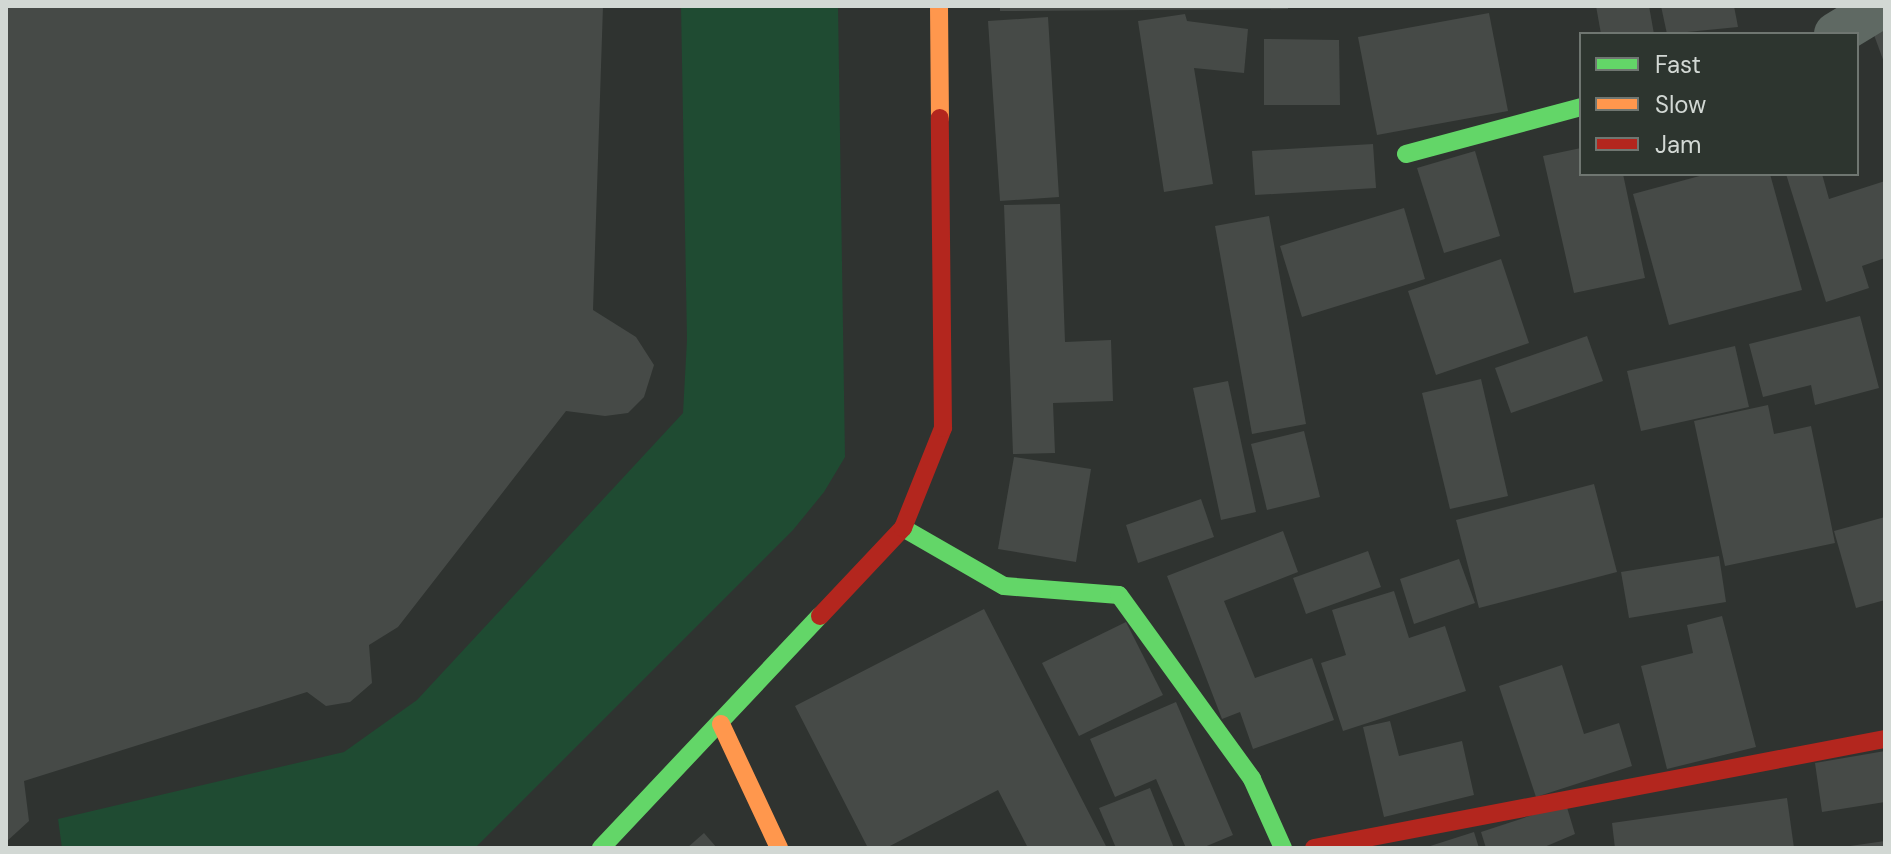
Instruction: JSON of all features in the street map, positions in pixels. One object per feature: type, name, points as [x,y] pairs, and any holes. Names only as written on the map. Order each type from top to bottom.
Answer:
[{"type":"street","points":[[601,848],[903,528],[943,428],[939,6]]},
{"type":"street","points":[[1839,32],[1882,6]]},
{"type":"street","points":[[1406,154],[1579,108]]},
{"type":"street","points":[[903,528],[1004,586],[1119,595],[1252,779],[1283,848]]},
{"type":"street","points":[[721,724],[779,848]]},
{"type":"street","points":[[1314,848],[1885,739]]},
{"type":"green space","points":[[681,6],[838,6],[845,457],[824,492],[793,530],[475,848],[62,848],[58,819],[344,752],[417,700],[683,413],[687,340]]},
{"type":"building","points":[[6,6],[603,6],[593,310],[636,337],[654,365],[644,397],[628,413],[605,416],[566,411],[398,627],[369,645],[372,683],[350,702],[326,706],[307,692],[24,781],[29,821],[6,842]]},
{"type":"building","points":[[1000,6],[1288,6],[1288,9],[1000,11]]},
{"type":"building","points":[[1596,6],[1649,6],[1654,32],[1601,32]]},
{"type":"building","points":[[1661,6],[1734,6],[1738,27],[1667,32]]},
{"type":"building","points":[[1489,13],[1508,111],[1377,135],[1358,37]]},
{"type":"building","points":[[1185,14],[1187,21],[1248,29],[1244,73],[1194,68],[1213,184],[1164,192],[1138,21]]},
{"type":"building","points":[[1048,17],[1059,197],[1000,201],[988,21]]},
{"type":"building","points":[[1885,19],[1885,65],[1870,24]]},
{"type":"building","points":[[1264,39],[1339,40],[1340,105],[1264,105]]},
{"type":"building","points":[[1373,144],[1376,188],[1255,195],[1252,151]]},
{"type":"building","points":[[1579,148],[1579,176],[1623,176],[1645,278],[1574,293],[1543,156]]},
{"type":"building","points":[[1475,151],[1500,236],[1444,253],[1417,168]]},
{"type":"building","points":[[1700,176],[1771,176],[1802,290],[1669,325],[1633,194]]},
{"type":"building","points":[[1787,176],[1823,176],[1829,199],[1885,181],[1885,258],[1862,266],[1869,288],[1826,302]]},
{"type":"building","points":[[1060,204],[1065,342],[1111,340],[1113,401],[1053,403],[1055,453],[1013,454],[1004,205]]},
{"type":"building","points":[[1404,208],[1425,279],[1302,317],[1280,246]]},
{"type":"building","points":[[1269,216],[1306,424],[1252,434],[1215,226]]},
{"type":"building","points":[[1501,259],[1529,343],[1436,375],[1408,291]]},
{"type":"building","points":[[1860,316],[1879,388],[1815,405],[1811,385],[1763,397],[1749,344]]},
{"type":"building","points":[[1587,336],[1603,381],[1511,413],[1495,368]]},
{"type":"building","points":[[1735,346],[1749,407],[1641,431],[1627,371]]},
{"type":"building","points":[[1481,379],[1508,496],[1450,509],[1422,393]]},
{"type":"building","points":[[1228,381],[1256,512],[1221,520],[1193,388]]},
{"type":"building","points":[[1768,405],[1774,434],[1811,426],[1835,543],[1725,566],[1694,421]]},
{"type":"building","points":[[1304,431],[1320,497],[1267,510],[1251,444]]},
{"type":"building","points":[[1014,457],[1091,469],[1076,562],[998,549]]},
{"type":"building","points":[[1594,484],[1617,572],[1479,608],[1456,520]]},
{"type":"building","points":[[1201,499],[1214,537],[1138,563],[1126,525]]},
{"type":"building","points":[[1885,517],[1885,600],[1856,608],[1834,531]]},
{"type":"building","points":[[1283,531],[1298,572],[1224,601],[1255,678],[1312,658],[1334,720],[1253,749],[1240,712],[1222,719],[1167,576]]},
{"type":"building","points":[[1368,551],[1381,587],[1306,614],[1293,578]]},
{"type":"building","points":[[1719,556],[1726,602],[1629,618],[1621,572]]},
{"type":"building","points":[[1459,559],[1475,603],[1414,624],[1400,579]]},
{"type":"building","points":[[1394,591],[1409,638],[1445,626],[1466,691],[1343,731],[1321,663],[1346,655],[1332,610]]},
{"type":"building","points":[[984,609],[1107,848],[1028,848],[998,790],[886,848],[868,848],[795,706]]},
{"type":"building","points":[[1722,616],[1756,747],[1667,769],[1641,666],[1693,653],[1687,625]]},
{"type":"building","points":[[1126,622],[1163,695],[1079,736],[1042,663]]},
{"type":"building","points":[[1562,665],[1584,734],[1619,723],[1632,766],[1536,797],[1499,686]]},
{"type":"building","points":[[1176,702],[1233,835],[1202,848],[1186,848],[1156,779],[1115,797],[1090,739]]},
{"type":"building","points":[[1390,721],[1399,756],[1462,741],[1474,795],[1384,817],[1363,727]]},
{"type":"building","points":[[1885,751],[1885,802],[1822,812],[1815,763]]},
{"type":"building","points":[[1150,788],[1174,848],[1116,848],[1099,808]]},
{"type":"building","points":[[1787,798],[1794,848],[1615,848],[1612,823]]},
{"type":"building","points":[[1566,804],[1575,834],[1542,848],[1486,848],[1481,832]]},
{"type":"building","points":[[1474,832],[1479,848],[1424,848]]},
{"type":"building","points":[[704,833],[717,848],[687,848]]},
{"type":"building","points":[[1885,841],[1885,848],[1850,848],[1850,846]]},
{"type":"traffic: fast","points":[[1406,154],[1579,108]]},
{"type":"traffic: fast","points":[[903,528],[1004,586],[1119,595],[1252,779],[1283,848]]},
{"type":"traffic: fast","points":[[601,848],[820,616]]},
{"type":"traffic: slow","points":[[939,6],[940,118]]},
{"type":"traffic: slow","points":[[721,724],[779,848]]},
{"type":"traffic: jam","points":[[820,616],[903,528],[943,428],[940,118]]},
{"type":"traffic: jam","points":[[1314,848],[1885,739]]}]
